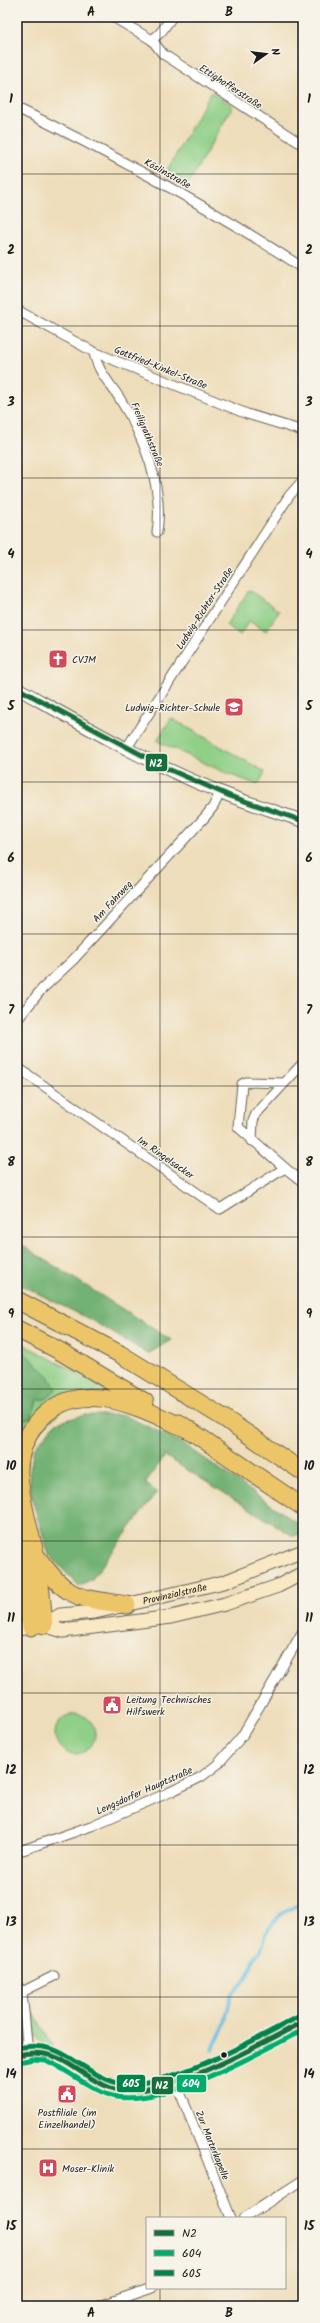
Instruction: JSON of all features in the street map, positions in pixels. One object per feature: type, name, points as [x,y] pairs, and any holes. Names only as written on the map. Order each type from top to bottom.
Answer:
[{"type":"highway","points":[[17,1300],[120,1354],[224,1418],[303,1472]]},
{"type":"highway","points":[[17,1330],[58,1350],[116,1383],[303,1507]]},
{"type":"highway","points":[[24,1564],[23,1499],[19,1475],[20,1458],[28,1434],[40,1418],[55,1408],[72,1401],[93,1396],[123,1401],[187,1429]]},
{"type":"highway","points":[[17,1520],[24,1564],[31,1627]]},
{"type":"highway","points":[[24,1564],[56,1583],[68,1593],[84,1599],[126,1604]]},
{"type":"main road","name":"Provinzialstraße","points":[[31,1627],[60,1615],[95,1612],[224,1582],[303,1551]]},
{"type":"main road","name":"Provinzialstraße","points":[[31,1627],[63,1631],[171,1617],[225,1604],[278,1586],[303,1574]]},
{"type":"street","name":"Ettighofferstraße","points":[[112,17],[152,40],[163,54],[303,145]]},
{"type":"street","points":[[152,40],[161,32],[172,17]]},
{"type":"street","name":"Köslinstraße","points":[[17,108],[173,188],[235,224],[303,268]]},
{"type":"street","name":"Gottfried-Kinkel-Straße","points":[[17,310],[94,352],[247,414],[303,431]]},
{"type":"street","name":"Freiligrathstraße","points":[[94,352],[99,369],[121,400],[150,462],[158,494],[160,514],[157,532]]},
{"type":"street","name":"Ludwig-Richter-Straße","points":[[126,749],[289,496],[303,480]]},
{"type":"street","points":[[17,688],[126,749],[220,793],[303,821]]},
{"type":"street","name":"Am Fahrweg","points":[[17,1020],[41,990],[73,960],[205,817],[213,807],[220,793]]},
{"type":"street","points":[[252,1141],[253,1121],[256,1114],[303,1063]]},
{"type":"street","name":"Im Ringelsacker","points":[[17,1067],[220,1209],[285,1168]]},
{"type":"street","points":[[284,1083],[246,1082],[242,1084],[238,1127],[252,1141],[303,1182]]},
{"type":"street","name":"Lengsdorfer Hauptstraße","points":[[17,1852],[91,1826],[170,1792],[201,1777],[218,1764],[242,1736],[303,1632]]},
{"type":"street","points":[[54,1976],[20,1989],[23,2054],[40,2052],[56,2056],[112,2090],[140,2090],[176,2080],[238,2054],[303,2022]]},
{"type":"street","name":"Zur Marterkapelle","points":[[176,2080],[231,2217]]},
{"type":"street","points":[[246,2217],[303,2180]]},
{"type":"street","points":[[99,2306],[149,2289]]},
{"type":"green space","points":[[211,92],[233,106],[186,188],[164,176]]},
{"type":"green space","points":[[249,590],[279,611],[266,631],[249,621],[240,635],[226,625]]},
{"type":"green space","points":[[171,718],[265,772],[258,785],[226,773],[157,741]]},
{"type":"green space","points":[[17,1242],[171,1340],[148,1354],[91,1320],[17,1283]]},
{"type":"green space","points":[[17,1341],[116,1393],[78,1394],[17,1454],[17,1422],[21,1422],[34,1411],[37,1400],[20,1349],[17,1346]]},
{"type":"green space","points":[[17,1346],[49,1376],[56,1389],[47,1399],[37,1400],[31,1418],[17,1422]]},
{"type":"green space","points":[[84,1415],[124,1415],[184,1444],[303,1527],[303,1533],[293,1536],[165,1456],[145,1483],[157,1492],[92,1579],[79,1586],[49,1555],[32,1499],[29,1477],[34,1448],[56,1423]]},
{"type":"green space","points":[[79,1714],[86,1717],[92,1723],[95,1734],[94,1742],[86,1751],[79,1754],[71,1754],[64,1751],[56,1742],[55,1730],[58,1723],[67,1715]]},
{"type":"green space","points":[[33,2012],[53,2045],[52,2048],[38,2039],[32,2030],[30,2026],[30,2014]]},
{"type":"waterway","points":[[212,2050],[224,2026],[231,1996],[246,1978],[255,1957],[261,1951],[268,1929],[281,1914],[303,1902]]},
{"type":"transit line","name":"N2","points":[[17,688],[168,769],[230,796],[303,821]]},
{"type":"transit line","name":"605","points":[[17,2048],[33,2046],[46,2047],[57,2051],[101,2077],[114,2082],[133,2084],[156,2080],[208,2062],[235,2050],[300,2016]]},
{"type":"transit line","name":"N2","points":[[17,2055],[32,2053],[45,2054],[67,2063],[87,2076],[111,2088],[131,2091],[155,2088],[181,2080],[236,2057],[303,2022]]},
{"type":"transit line","name":"604","points":[[19,2062],[33,2059],[45,2060],[101,2092],[109,2095],[130,2098],[154,2095],[180,2088],[208,2077],[235,2065],[303,2030]]},
{"type":"place","name":"CVJM","points":[[58,659]]},
{"type":"place","name":"Ludwig-Richter-Schule","points":[[234,707]]},
{"type":"place","name":"Leitung Technisches Hilfswerk","points":[[112,1705]]},
{"type":"place","name":"Postfiliale (im Einzelhandel)","points":[[67,2094]]},
{"type":"place","name":"Moser-Klinik","points":[[48,2168]]}]
